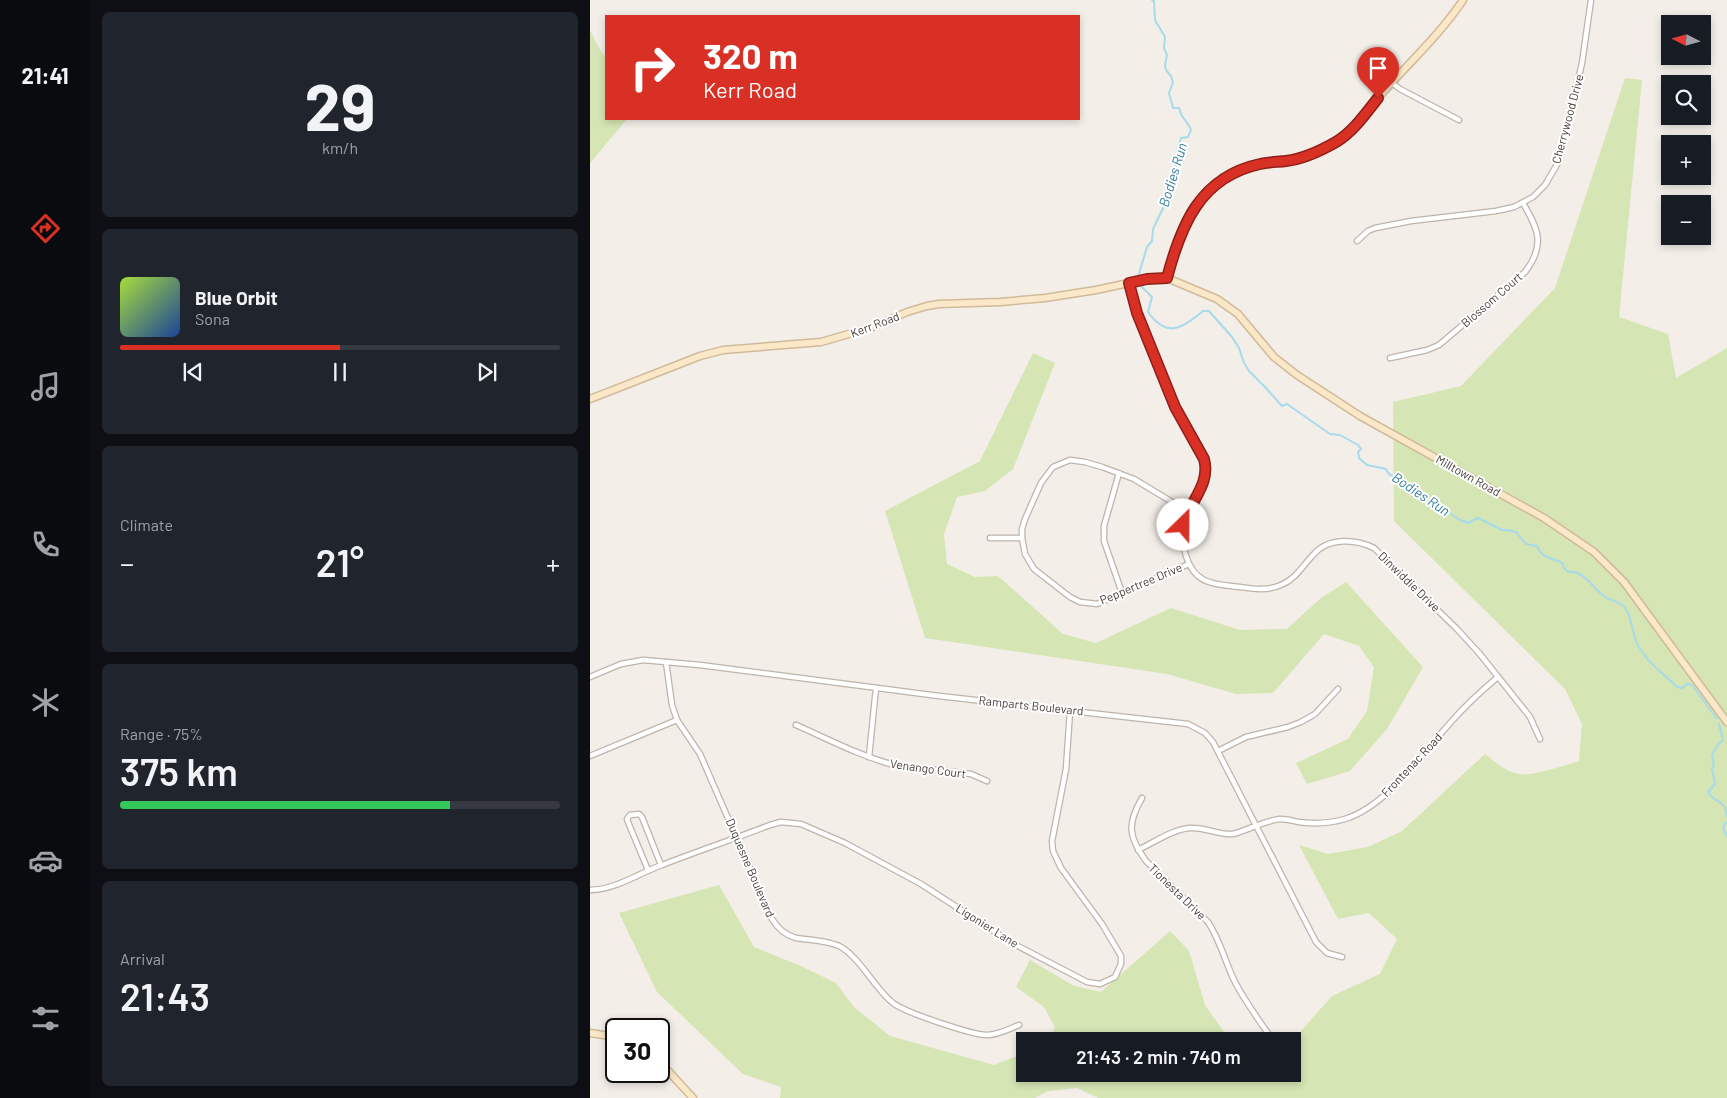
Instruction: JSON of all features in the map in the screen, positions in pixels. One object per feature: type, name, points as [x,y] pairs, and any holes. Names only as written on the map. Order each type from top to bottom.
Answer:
[{"type":"street","points":[[1167,278],[1180,235],[1198,203],[1208,190],[1228,176],[1250,166],[1261,163],[1288,161],[1323,149],[1338,141],[1349,132],[1420,53],[1463,0]]},
{"type":"street","name":"Cherrywood Drive","points":[[1357,241],[1368,232],[1389,224],[1496,211],[1514,207],[1533,197],[1545,185],[1559,161],[1582,63],[1591,0]]},
{"type":"street","points":[[1392,83],[1459,120]]},
{"type":"street","name":"Blossom Court","points":[[1390,358],[1427,350],[1439,345],[1525,272],[1533,262],[1538,244],[1535,223],[1523,203]]},
{"type":"street","name":"Kerr Road","points":[[590,399],[707,354],[723,350],[821,342],[873,328],[906,312],[927,306],[1045,298],[1147,279],[1167,278]]},
{"type":"street","name":"Milltown Road","points":[[1167,278],[1217,299],[1238,314],[1274,357],[1297,375],[1360,416],[1544,518],[1594,552],[1624,582],[1727,722]]},
{"type":"street","name":"Dinwiddie Drive","points":[[1129,283],[1140,322],[1175,407],[1206,466],[1205,480],[1187,511],[1183,525],[1182,541],[1192,571],[1205,582],[1217,585],[1271,589],[1295,577],[1315,552],[1328,545],[1339,541],[1363,543],[1374,548],[1480,653],[1530,717],[1540,739]]},
{"type":"street","points":[[990,538],[1022,538],[1025,519],[1040,483],[1052,467],[1070,460],[1085,462],[1134,479],[1187,511]]},
{"type":"street","points":[[1119,473],[1106,516],[1104,541],[1122,592]]},
{"type":"street","name":"Peppertree Drive","points":[[1022,538],[1025,554],[1034,569],[1070,597],[1080,602],[1097,604],[1189,564]]},
{"type":"street","name":"Ramparts Boulevard","points":[[590,677],[621,664],[643,660],[700,665],[876,688],[1188,724],[1205,733],[1213,742],[1316,942],[1327,953],[1342,957]]},
{"type":"street","name":"Duquesne Boulevard","points":[[666,662],[676,720],[700,754],[772,920],[777,927],[782,932],[796,938],[840,946],[872,977],[888,999],[902,1009],[956,1028],[986,1035],[1019,1025]]},
{"type":"street","name":"Frontenac Road","points":[[1138,850],[1187,828],[1233,834],[1280,819],[1300,822],[1329,822],[1364,811],[1396,785],[1452,720],[1498,677]]},
{"type":"street","points":[[869,757],[876,688]]},
{"type":"street","points":[[1218,751],[1246,737],[1301,722],[1315,714],[1338,689]]},
{"type":"street","name":"Ligonier Lane","points":[[590,890],[610,887],[661,865],[781,822],[801,824],[845,843],[892,867],[1012,943],[1087,982],[1100,984],[1115,977],[1121,964],[1121,956],[1102,924],[1061,868],[1053,851],[1052,841],[1066,768],[1070,711]]},
{"type":"street","points":[[590,756],[676,720]]},
{"type":"street","name":"Venango Court","points":[[796,725],[841,746],[894,765],[971,774],[987,781]]},
{"type":"street","name":"Tionesta Drive","points":[[1142,798],[1133,814],[1131,831],[1138,850],[1146,861],[1208,922],[1215,933],[1234,980],[1248,1005],[1267,1032]]},
{"type":"street","points":[[648,870],[627,819],[630,815],[636,813],[642,817],[661,865]]},
{"type":"street","points":[[590,1033],[605,1035]]},
{"type":"street","points":[[670,1073],[693,1098]]},
{"type":"green space","points":[[590,30],[605,57],[605,120],[626,120],[590,163]]},
{"type":"green space","points":[[1625,78],[1642,80],[1619,317],[1668,334],[1676,378],[1727,348],[1727,1098],[1098,1098],[1077,1088],[1048,1091],[1034,1098],[780,1098],[781,1087],[743,1074],[657,992],[619,913],[719,885],[754,947],[836,983],[854,1007],[890,1036],[994,1065],[1016,1056],[1016,1082],[1301,1082],[1300,1032],[1332,996],[1380,974],[1397,939],[1369,913],[1338,919],[1299,845],[1328,854],[1368,847],[1402,831],[1485,754],[1504,768],[1518,774],[1531,774],[1579,761],[1582,724],[1565,689],[1394,521],[1393,402],[1461,386],[1555,288]]},
{"type":"green space","points":[[1033,353],[1055,363],[1013,469],[985,491],[957,497],[944,534],[947,564],[975,577],[998,576],[1063,634],[1096,643],[1171,608],[1240,630],[1287,629],[1321,598],[1346,582],[1423,667],[1387,729],[1350,771],[1307,784],[1296,763],[1348,739],[1367,711],[1374,667],[1359,646],[1324,634],[1273,693],[1236,694],[1167,674],[925,638],[885,511],[980,461]]},
{"type":"green space","points":[[1170,931],[1189,951],[1205,1005],[1224,1032],[1053,1032],[1055,1027],[1044,1007],[1016,987],[1030,960],[1074,986],[1101,992]]},
{"type":"waterway","name":"Bodies Run","points":[[1139,274],[1147,247],[1152,241],[1153,229],[1166,202],[1178,159],[1177,151],[1181,138],[1188,137],[1191,130],[1179,108],[1173,108],[1169,93],[1173,82],[1165,65],[1167,55],[1164,48],[1165,37],[1155,20],[1154,1],[1152,0]]},
{"type":"waterway","name":"Bodies Run","points":[[1141,286],[1152,297],[1148,312],[1162,326],[1175,328],[1188,322],[1203,311],[1209,311],[1232,337],[1249,371],[1282,406],[1287,404],[1330,434],[1340,435],[1358,445],[1361,449],[1358,452],[1359,458],[1367,465],[1386,469],[1389,474],[1413,487],[1458,519],[1468,523],[1478,518],[1502,530],[1516,532],[1526,544],[1537,546],[1542,554],[1562,563],[1568,572],[1574,572],[1584,577],[1605,597],[1621,604],[1629,616],[1639,648],[1649,660],[1677,687],[1682,688],[1687,684],[1692,685],[1717,719]]},
{"type":"waterway","name":"Bodies Run","points":[[1719,724],[1723,740],[1712,755],[1715,784],[1708,792],[1714,799],[1722,803],[1727,816]]},
{"type":"waterway","name":"Bodies Run","points":[[1727,822],[1723,827],[1727,836]]},
{"type":"route","points":[[1183,525],[1187,511],[1205,480],[1206,466],[1175,407],[1137,313],[1129,283],[1147,279],[1167,278],[1180,235],[1198,203],[1218,181],[1250,166],[1261,163],[1288,161],[1323,149],[1338,141],[1349,132],[1378,98]]}]
